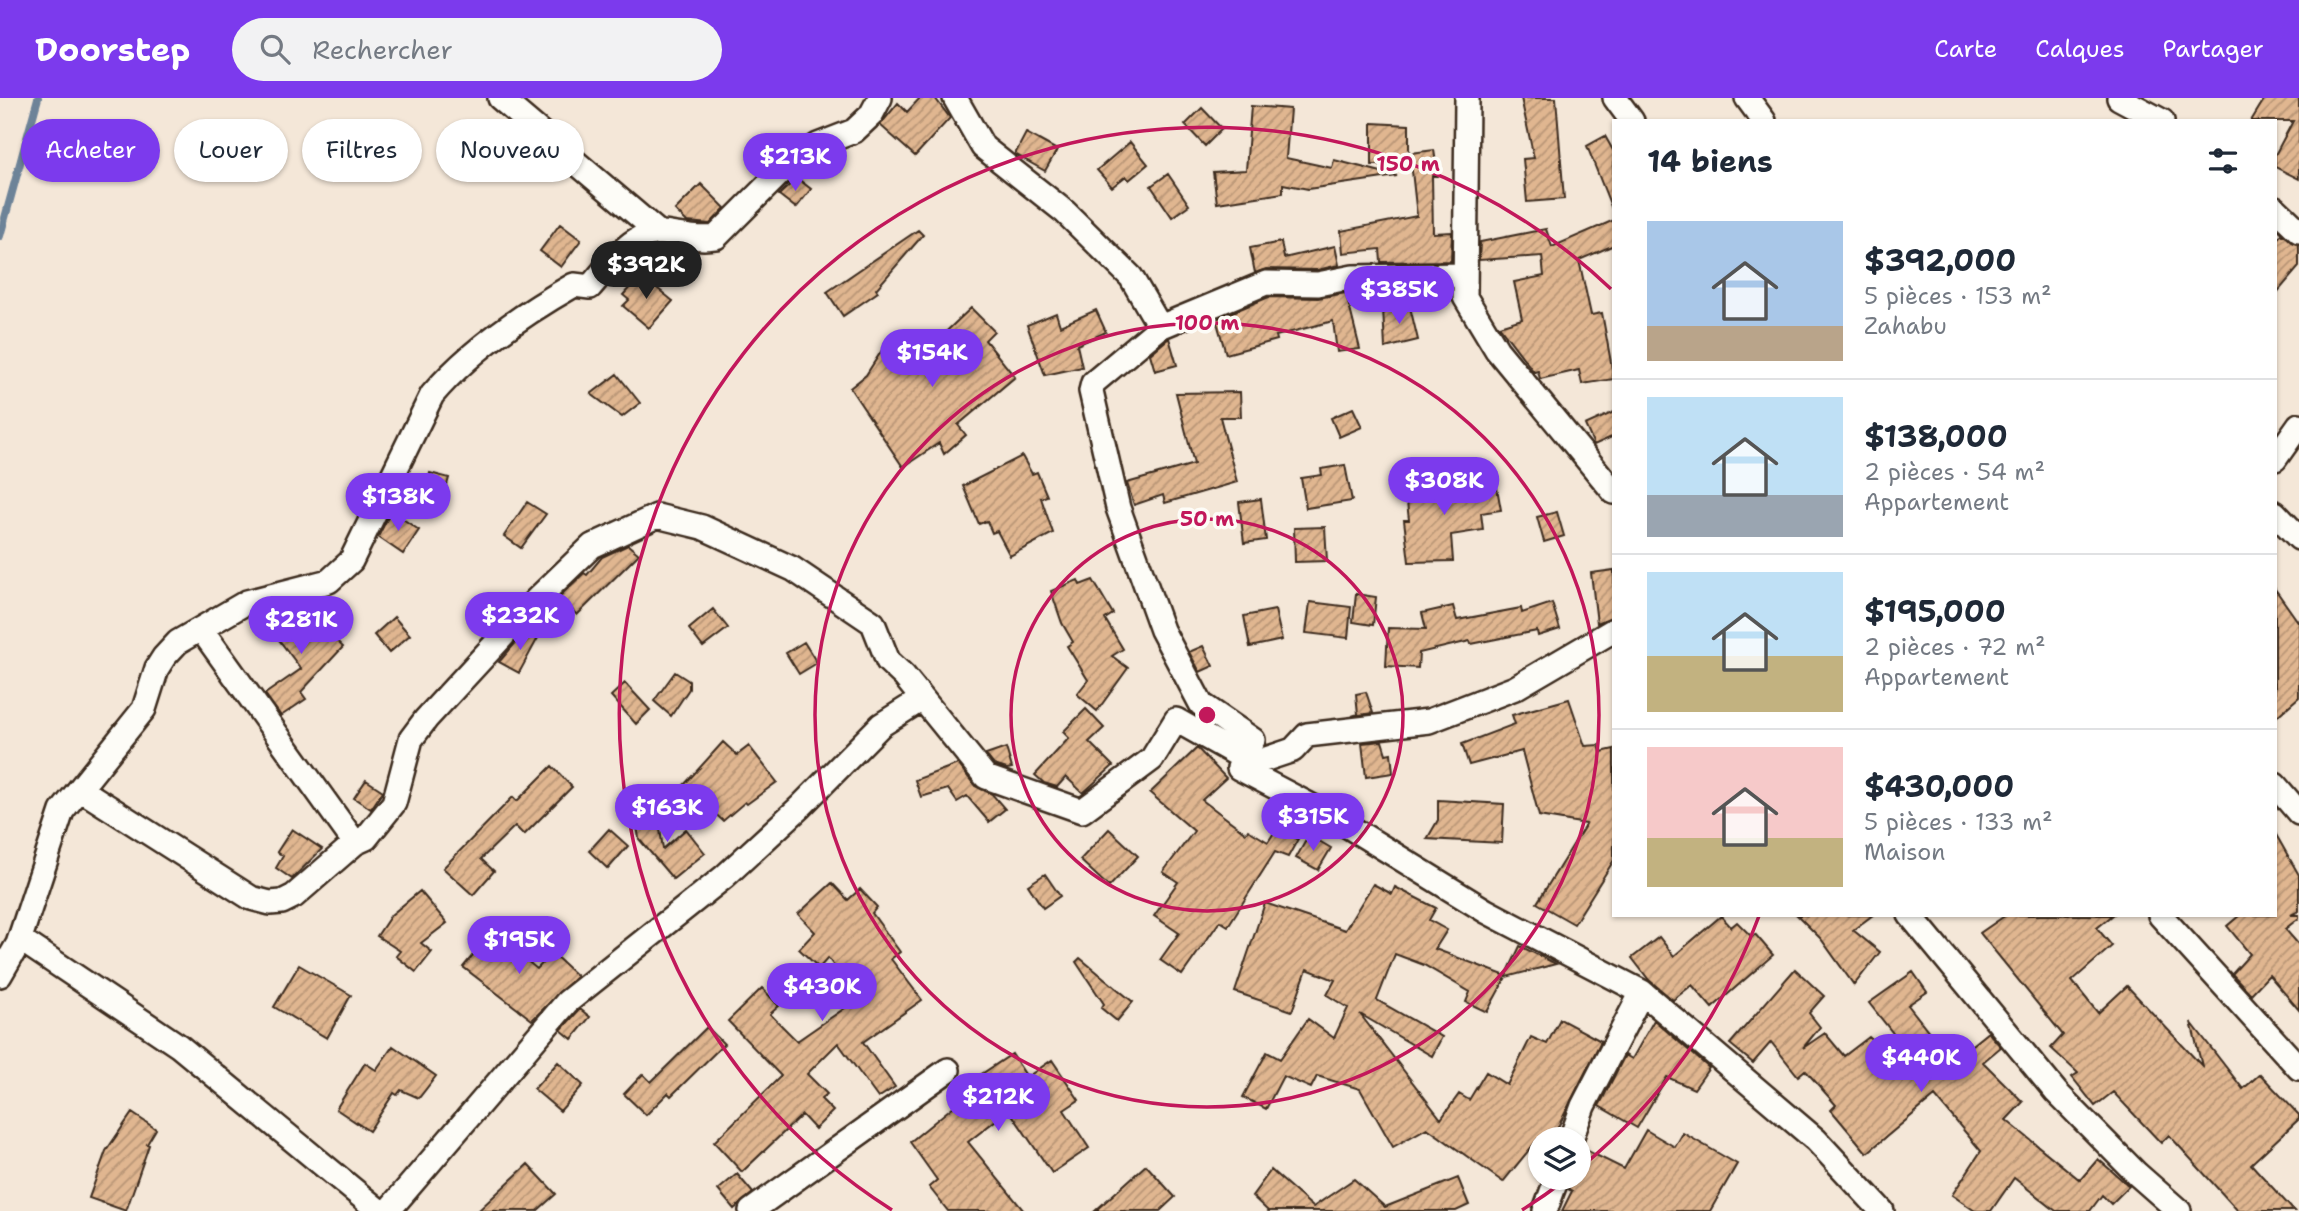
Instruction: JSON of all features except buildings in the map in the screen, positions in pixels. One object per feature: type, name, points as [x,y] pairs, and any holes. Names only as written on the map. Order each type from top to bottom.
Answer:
[{"type":"street","points":[[500,98],[659,233]]},
{"type":"street","points":[[0,975],[20,939],[52,834],[62,811],[144,709],[157,668],[178,642],[247,602],[281,591],[316,586],[340,573],[351,561],[432,395],[448,377],[534,308],[574,285],[590,287],[641,237],[659,233],[704,239],[716,237],[779,174],[818,145],[854,131],[871,115],[880,98]]},
{"type":"street","points":[[955,98],[983,147],[1065,212],[1131,277],[1160,327]]},
{"type":"street","points":[[1467,98],[1465,297],[1497,350],[1612,490]]},
{"type":"street","points":[[1615,98],[1631,119]]},
{"type":"street","points":[[1747,98],[1763,119]]},
{"type":"street","points":[[2119,98],[2158,119]]},
{"type":"street","points":[[2277,210],[2299,231]]},
{"type":"street","points":[[80,789],[251,898],[270,903],[282,902],[294,896],[355,844],[366,838],[394,803],[411,739],[426,719],[592,546],[657,516],[702,527],[793,569],[873,623],[888,661],[986,777],[1082,811],[1152,759],[1175,720],[1240,757],[1254,740],[1201,704],[1162,630],[1118,508],[1091,391],[1093,383],[1160,327],[1266,283],[1318,284],[1353,277],[1464,275]]},
{"type":"street","points":[[2277,456],[2299,425]]},
{"type":"street","points":[[2277,515],[2299,538]]},
{"type":"street","points":[[201,629],[355,844]]},
{"type":"street","points":[[1612,631],[1515,688],[1429,721],[1307,735],[1293,750],[1239,768],[1338,820],[1486,911],[1643,992],[1816,1140],[1882,1211]]},
{"type":"street","points":[[388,1211],[567,1002],[733,869],[787,821],[881,724],[922,699]]},
{"type":"street","points":[[2277,787],[2299,813]]},
{"type":"street","points":[[1912,917],[2056,1092],[2137,1174],[2179,1211]]},
{"type":"street","points":[[2162,917],[2299,1068]]},
{"type":"street","points":[[20,939],[179,1045],[379,1211]]},
{"type":"street","points":[[1575,1127],[1583,1106],[1643,992]]},
{"type":"street","points":[[751,1211],[948,1070]]},
{"type":"street","points":[[1545,1211],[1553,1190]]},
{"type":"waterway","points":[[0,236],[38,98]]}]
